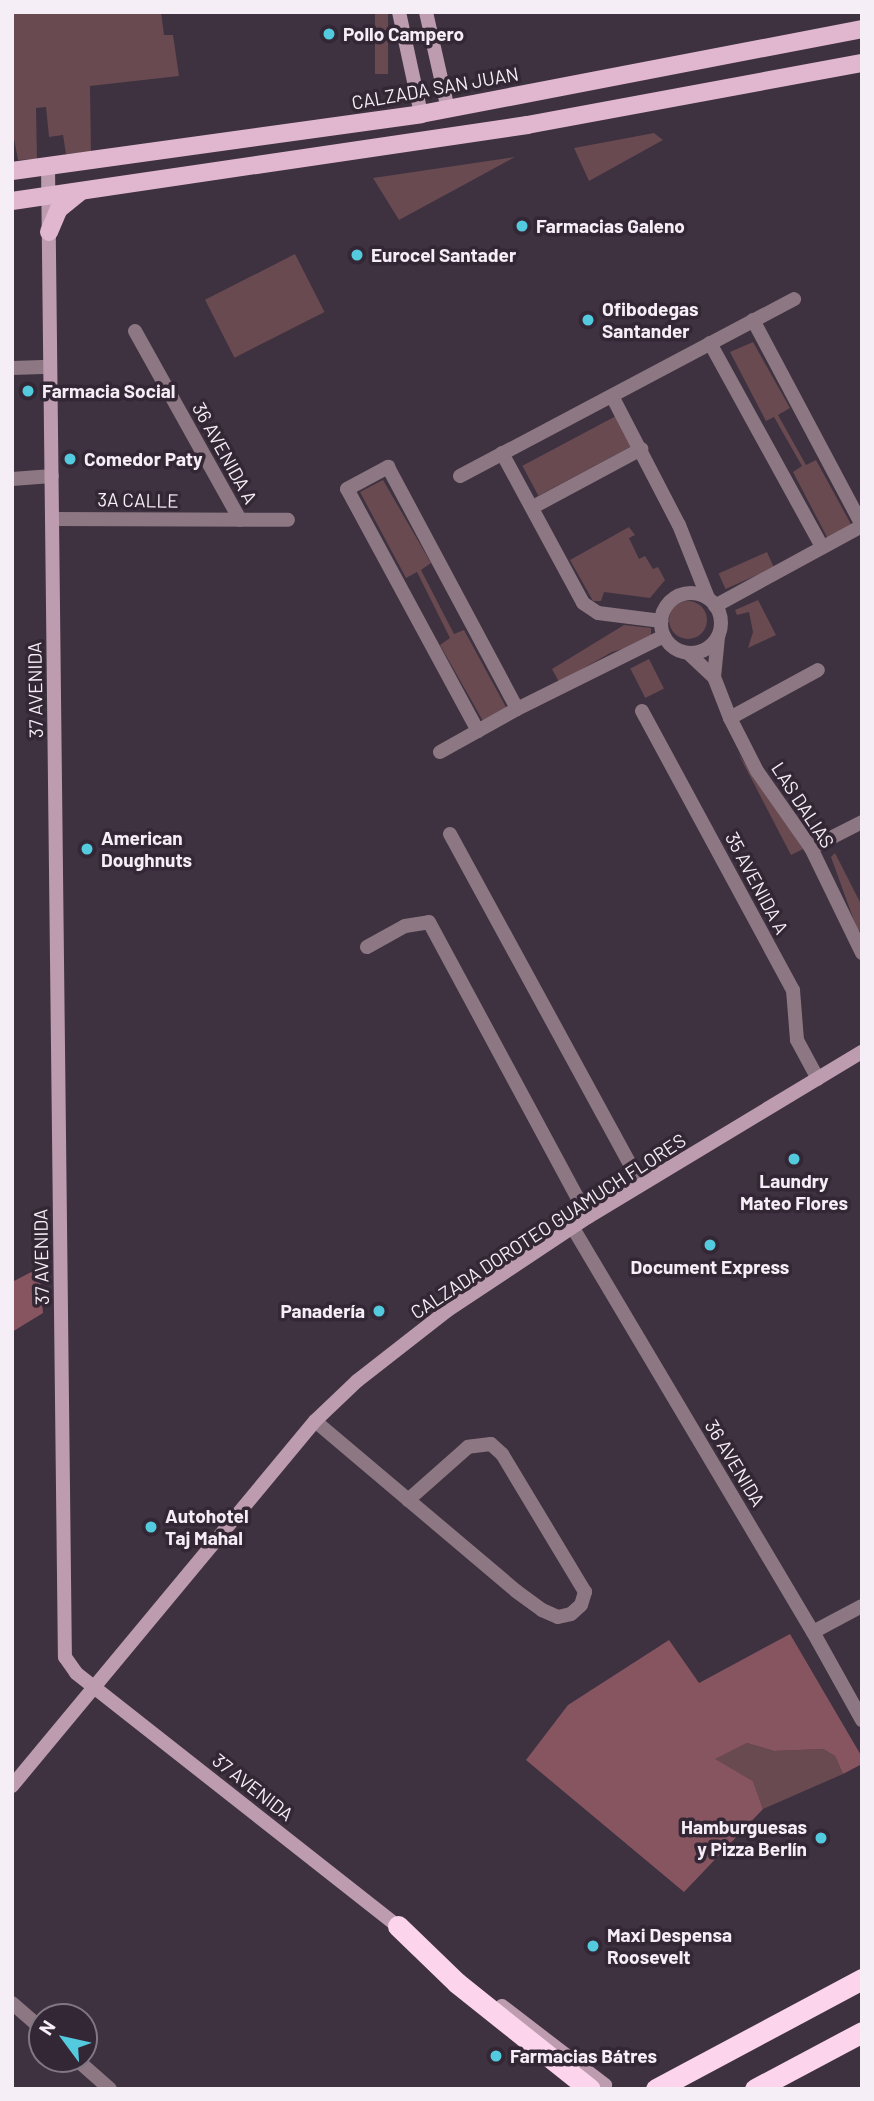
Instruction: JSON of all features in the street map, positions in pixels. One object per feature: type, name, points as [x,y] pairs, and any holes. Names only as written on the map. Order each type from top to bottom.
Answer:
[{"type":"highway","points":[[398,1926],[457,1983],[597,2087]]},
{"type":"highway","points":[[656,2089],[862,1979]]},
{"type":"highway","points":[[755,2089],[862,2032]]},
{"type":"main road","name":"CALZADA SAN JUAN","points":[[12,171],[448,110],[862,29]]},
{"type":"main road","points":[[12,201],[318,158],[527,125],[862,63]]},
{"type":"main road","points":[[49,232],[59,209],[86,189]]},
{"type":"street","points":[[400,12],[421,114]]},
{"type":"street","points":[[426,12],[448,110]]},
{"type":"street","name":"37 AVENIDA","points":[[48,166],[65,1657],[69,1667],[398,1926]]},
{"type":"street","points":[[460,475],[794,299]]},
{"type":"street","points":[[612,396],[679,525],[712,602],[721,625],[719,635],[706,649],[688,653],[674,648],[664,636],[661,621],[668,605],[682,595],[691,593],[712,602],[862,526],[754,320]]},
{"type":"street","name":"36 AVENIDA A","points":[[135,331],[240,520]]},
{"type":"street","points":[[710,343],[822,547]]},
{"type":"street","points":[[12,368],[50,367]]},
{"type":"street","points":[[533,507],[641,449]]},
{"type":"street","points":[[502,453],[583,603],[598,612],[661,621]]},
{"type":"street","points":[[478,731],[347,489],[388,467],[517,709]]},
{"type":"street","points":[[12,479],[52,476]]},
{"type":"street","name":"3A CALLE","points":[[52,519],[288,520]]},
{"type":"street","name":"LAS DALIAS","points":[[714,677],[719,635]]},
{"type":"street","points":[[440,752],[517,709],[664,636]]},
{"type":"street","name":"LAS DALIAS","points":[[688,653],[714,677],[730,718],[757,771],[811,848],[861,951]]},
{"type":"street","points":[[730,718],[818,670]]},
{"type":"street","name":"35 AVENIDA A","points":[[642,710],[793,990],[797,1040],[818,1079]]},
{"type":"street","points":[[811,848],[862,822]]},
{"type":"street","points":[[450,834],[641,1184]]},
{"type":"street","points":[[367,947],[405,926],[429,922],[588,1217]]},
{"type":"street","name":"CALZADA DOROTEO GUAMUCH FLORES","points":[[12,1786],[315,1421],[357,1381],[448,1310],[588,1217],[862,1052]]},
{"type":"street","name":"36 AVENIDA","points":[[573,1228],[813,1632],[862,1720]]},
{"type":"street","points":[[315,1421],[408,1500],[542,1610],[558,1617],[571,1614],[581,1605],[585,1592],[502,1454],[491,1444],[468,1447],[408,1500]]},
{"type":"street","points":[[813,1632],[862,1606]]},
{"type":"street","points":[[12,2003],[28,2017]]},
{"type":"street","points":[[92,2073],[110,2089]]},
{"type":"shaded area","points":[[12,12],[161,12],[164,35],[173,35],[179,76],[90,86],[91,152],[66,154],[63,135],[49,137],[46,107],[36,108],[37,159],[18,160],[12,128]]},
{"type":"shaded area","points":[[375,12],[388,12],[388,74],[375,74]]},
{"type":"shaded area","points":[[654,133],[663,140],[589,181],[574,148]]},
{"type":"shaded area","points":[[515,157],[399,220],[373,178]]},
{"type":"shaded area","points":[[295,254],[325,312],[235,358],[205,300]]},
{"type":"shaded area","points":[[753,342],[790,408],[778,415],[806,465],[816,460],[852,526],[828,539],[793,472],[802,466],[774,417],[766,421],[730,352]]},
{"type":"shaded area","points":[[616,416],[632,446],[538,496],[522,466]]},
{"type":"shaded area","points":[[383,480],[431,563],[421,570],[454,634],[464,630],[507,709],[483,721],[440,645],[450,638],[417,572],[406,578],[360,492]]},
{"type":"shaded area","points":[[629,527],[635,535],[629,538],[639,559],[645,556],[653,569],[658,567],[665,580],[650,598],[604,592],[601,601],[593,601],[570,560]]},
{"type":"shaded area","points":[[767,552],[774,568],[725,589],[719,574]]},
{"type":"shaded area","points":[[758,600],[776,635],[748,648],[753,632],[749,612],[737,615],[735,610]]},
{"type":"shaded area","points":[[688,601],[702,606],[707,620],[702,634],[688,639],[674,634],[669,620],[674,606]]},
{"type":"shaded area","points":[[624,625],[651,628],[651,637],[643,643],[612,652],[559,682],[552,669]]},
{"type":"shaded area","points":[[649,659],[664,688],[645,698],[630,669]]},
{"type":"shaded area","points":[[738,753],[803,849],[791,855]]},
{"type":"shaded area","points":[[835,853],[862,906],[862,933],[857,929],[831,857]]},
{"type":"shaded area","points":[[39,1268],[43,1313],[12,1332],[12,1282]]},
{"type":"shaded area","points":[[790,1634],[862,1757],[862,1764],[843,1774],[835,1756],[823,1749],[774,1751],[747,1743],[715,1759],[753,1781],[763,1809],[684,1892],[526,1760],[568,1705],[669,1640],[699,1683]]},
{"type":"shaded area","points":[[747,1743],[774,1751],[823,1749],[835,1756],[843,1774],[763,1809],[753,1781],[714,1759]]},
{"type":"place","name":"Pollo Campero","points":[[329,34]]},
{"type":"place","name":"Farmacias Galeno","points":[[522,226]]},
{"type":"place","name":"Eurocel Santader","points":[[357,255]]},
{"type":"place","name":"Ofibodegas Santander","points":[[588,320]]},
{"type":"place","name":"Farmacia Social","points":[[28,391]]},
{"type":"place","name":"Comedor Paty","points":[[70,459]]},
{"type":"place","name":"American Doughnuts","points":[[87,849]]},
{"type":"place","name":"Laundry Mateo Flores","points":[[794,1159]]},
{"type":"place","name":"Document Express","points":[[710,1245]]},
{"type":"place","name":"Panadería","points":[[379,1311]]},
{"type":"place","name":"Autohotel Taj Mahal","points":[[151,1527]]},
{"type":"place","name":"Hamburguesas y Pizza Berlín","points":[[821,1838]]},
{"type":"place","name":"Maxi Despensa Roosevelt","points":[[593,1946]]},
{"type":"place","name":"Farmacias Bátres","points":[[496,2056]]}]
